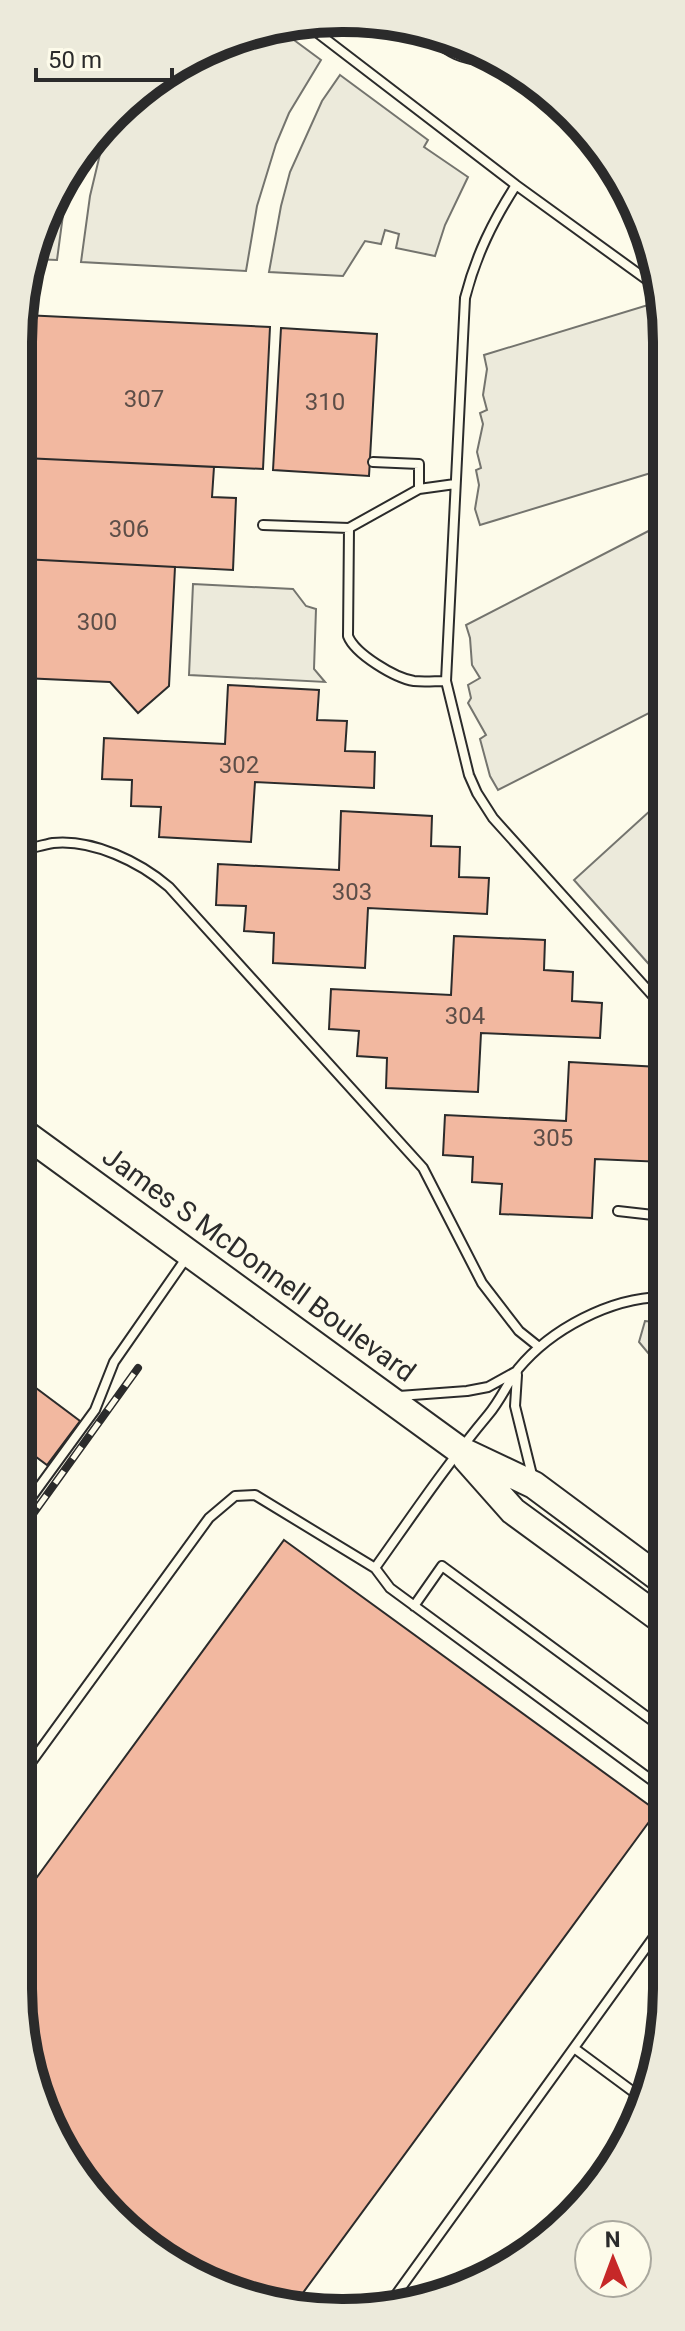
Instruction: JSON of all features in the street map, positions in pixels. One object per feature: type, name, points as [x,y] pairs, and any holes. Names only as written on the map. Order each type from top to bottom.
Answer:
[{"type":"main road","name":"James S McDonnell Boulevard","points":[[32,1139],[458,1449],[534,1485],[653,1573]]},
{"type":"main road","name":"James S McDonnell Boulevard","points":[[458,1449],[513,1511],[653,1613]]},
{"type":"lane","points":[[318,33],[516,185],[646,279]]},
{"type":"lane","points":[[516,185],[491,224],[473,264],[465,298],[446,681],[469,775],[493,818],[653,996]]},
{"type":"lane","points":[[373,462],[419,464],[419,489]]},
{"type":"lane","points":[[263,525],[349,528],[419,489],[455,484]]},
{"type":"lane","points":[[349,528],[348,636],[352,646],[396,675],[412,681],[446,681]]},
{"type":"lane","points":[[32,848],[55,843],[78,844],[109,853],[151,872],[169,887],[423,1168],[482,1283],[519,1331],[539,1347]]},
{"type":"lane","points":[[618,1211],[653,1215]]},
{"type":"lane","points":[[32,1497],[95,1410],[114,1362],[190,1253]]},
{"type":"lane","points":[[375,1568],[458,1449],[539,1347],[567,1328],[607,1308],[653,1298]]},
{"type":"lane","points":[[388,1397],[488,1387],[518,1370]]},
{"type":"lane","points":[[518,1370],[515,1406],[534,1485]]},
{"type":"lane","points":[[32,1761],[209,1518],[235,1496],[255,1495],[375,1568],[390,1588],[653,1781]]},
{"type":"lane","points":[[414,1606],[442,1566],[653,1721]]},
{"type":"lane","points":[[397,2294],[653,1938]]},
{"type":"lane","points":[[574,2048],[635,2093]]},
{"type":"shaded area","points":[[290,37],[321,60],[289,113],[276,144],[257,206],[246,271],[81,262],[90,196],[102,146],[138,109],[170,84],[205,64],[243,48],[282,38]]},
{"type":"shaded area","points":[[340,75],[428,140],[424,147],[468,177],[445,225],[435,256],[396,248],[399,234],[385,230],[381,244],[365,241],[343,276],[269,272],[290,172],[322,101]]},
{"type":"shaded area","points":[[64,204],[57,260],[44,259]]},
{"type":"shaded area","points":[[648,305],[653,342],[653,472],[480,525],[475,509],[479,485],[476,470],[481,468],[477,452],[483,424],[480,413],[487,410],[483,395],[487,369],[484,355]]},
{"type":"shaded area","points":[[653,529],[653,711],[498,790],[490,776],[480,739],[486,735],[468,703],[471,698],[468,685],[480,678],[472,665],[466,625]]},
{"type":"shaded area","points":[[193,584],[293,589],[306,606],[316,609],[314,669],[325,682],[189,675]]},
{"type":"shaded area","points":[[653,808],[653,969],[574,880]]},
{"type":"shaded area","points":[[645,1321],[653,1322],[653,1359],[639,1342]]},
{"type":"shaded area","points":[[653,1370],[653,1411],[649,1410]]},
{"type":"building","points":[[34,315],[270,327],[263,469],[32,458]]},
{"type":"building","points":[[281,328],[377,334],[369,476],[273,470]]},
{"type":"building","points":[[32,458],[214,467],[212,497],[236,498],[233,570],[32,559]]},
{"type":"building","points":[[32,559],[175,567],[169,686],[138,713],[110,682],[32,678]]},
{"type":"building","points":[[228,685],[319,690],[317,720],[347,721],[345,751],[375,752],[374,788],[255,782],[251,842],[159,837],[161,807],[131,806],[132,780],[102,779],[104,738],[225,744]]},
{"type":"building","points":[[341,811],[432,816],[431,846],[460,847],[459,877],[489,878],[487,914],[368,908],[365,968],[273,963],[274,933],[244,931],[246,906],[216,905],[218,864],[339,870]]},
{"type":"building","points":[[454,936],[545,940],[544,970],[573,972],[572,1001],[602,1003],[600,1038],[481,1033],[478,1092],[386,1088],[387,1058],[357,1056],[359,1031],[329,1029],[331,989],[451,995]]},
{"type":"building","points":[[569,1062],[653,1067],[653,1162],[595,1159],[592,1218],[500,1214],[502,1184],[472,1182],[473,1157],[443,1155],[445,1115],[566,1121]]},
{"type":"building","points":[[32,1385],[80,1421],[47,1465],[32,1454]]},
{"type":"building","points":[[284,1540],[653,1808],[653,1816],[301,2296],[243,2283],[205,2267],[170,2247],[123,2208],[84,2161],[64,2126],[48,2088],[38,2049],[32,1988],[32,1884]]},
{"type":"railway","points":[[32,1515],[138,1368]]}]
